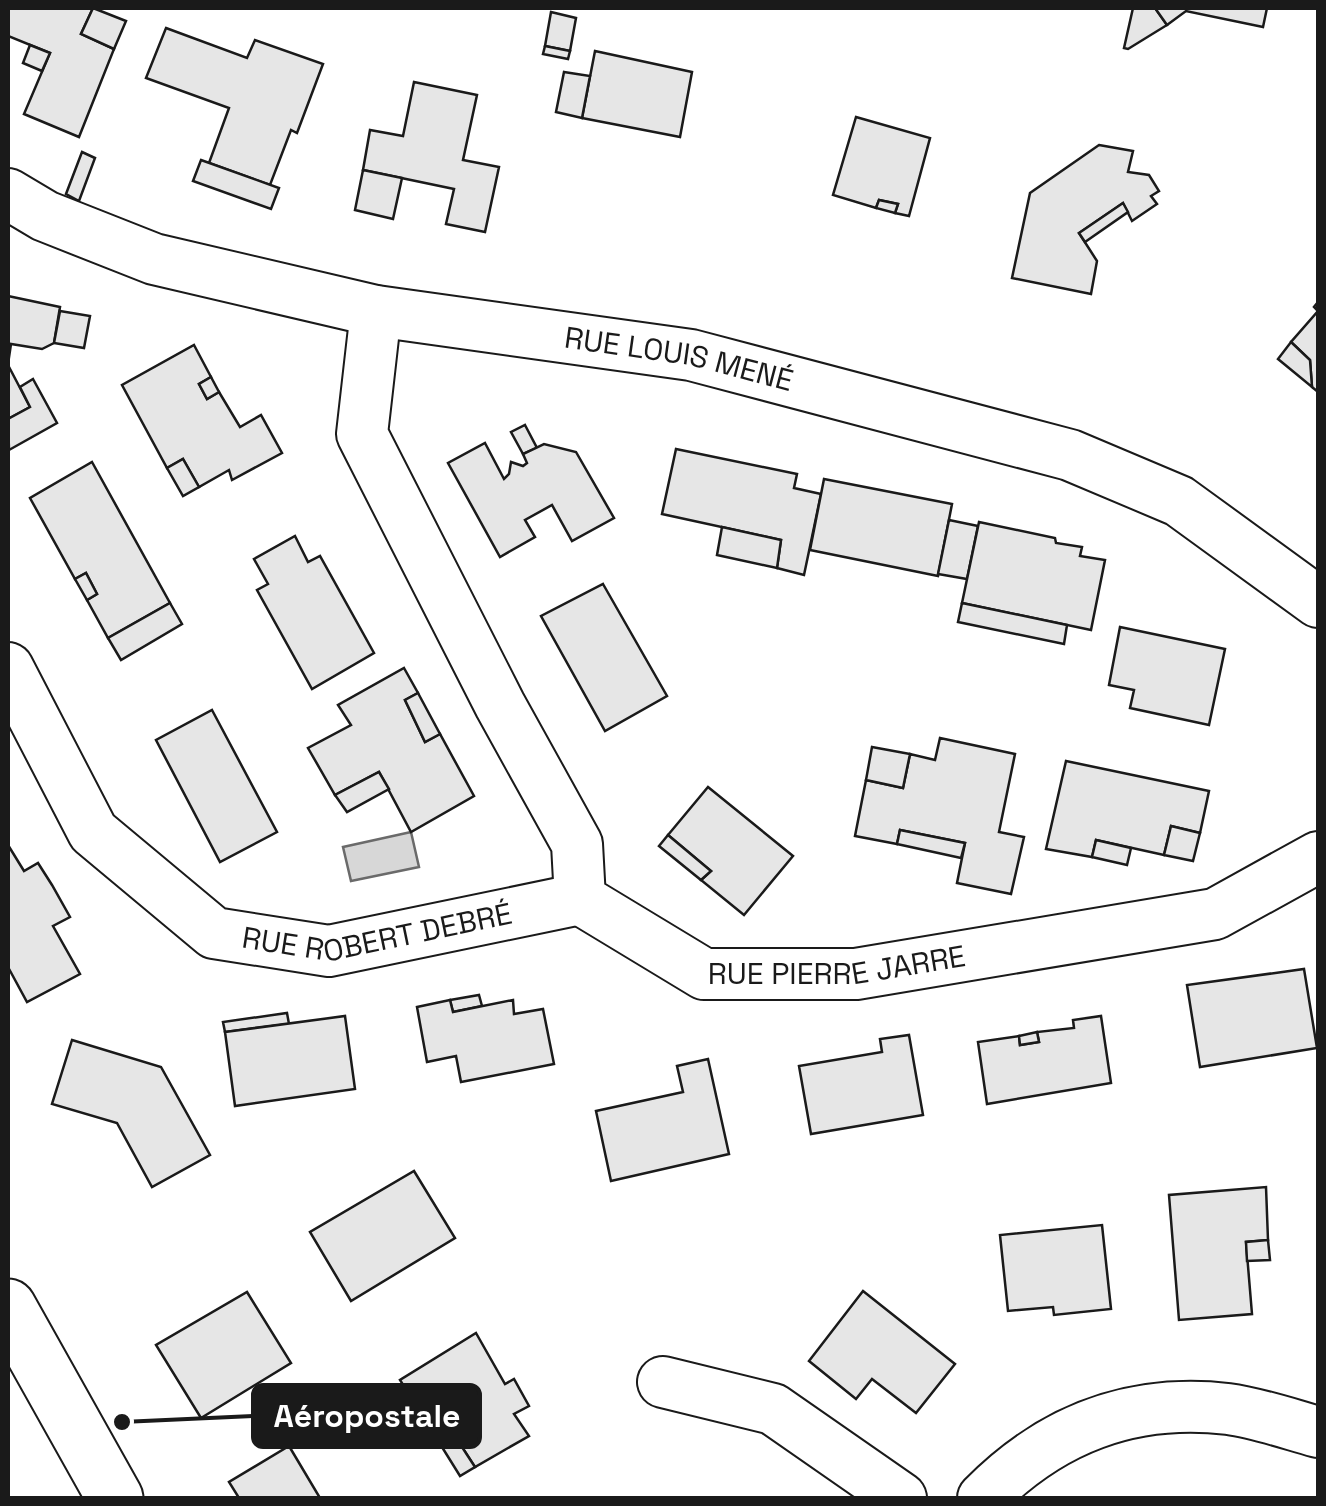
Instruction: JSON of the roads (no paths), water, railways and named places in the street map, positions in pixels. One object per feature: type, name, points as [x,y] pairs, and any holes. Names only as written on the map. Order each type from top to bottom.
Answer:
[{"type":"street","name":"RUE LOUIS MENÉ","points":[[8,194],[45,216],[154,258],[376,311],[691,355],[1070,455],[1179,501],[1318,602]]},
{"type":"street","points":[[376,311],[362,434],[500,705],[577,844],[580,899]]},
{"type":"street","name":"RUE ROBERT DEBRÉ","points":[[8,668],[93,832],[214,932],[329,951],[580,899]]},
{"type":"street","name":"RUE PIERRE JARRE","points":[[580,899],[704,974],[856,974],[1215,914],[1318,857]]},
{"type":"street","points":[[8,1306],[115,1498]]},
{"type":"street","points":[[663,1382],[773,1409],[901,1498]]},
{"type":"street","points":[[983,1498],[1049,1444],[1087,1425],[1131,1412],[1175,1406],[1231,1410],[1318,1432]]},
{"type":"place","name":"Aéropostale","points":[[122,1422]]}]
